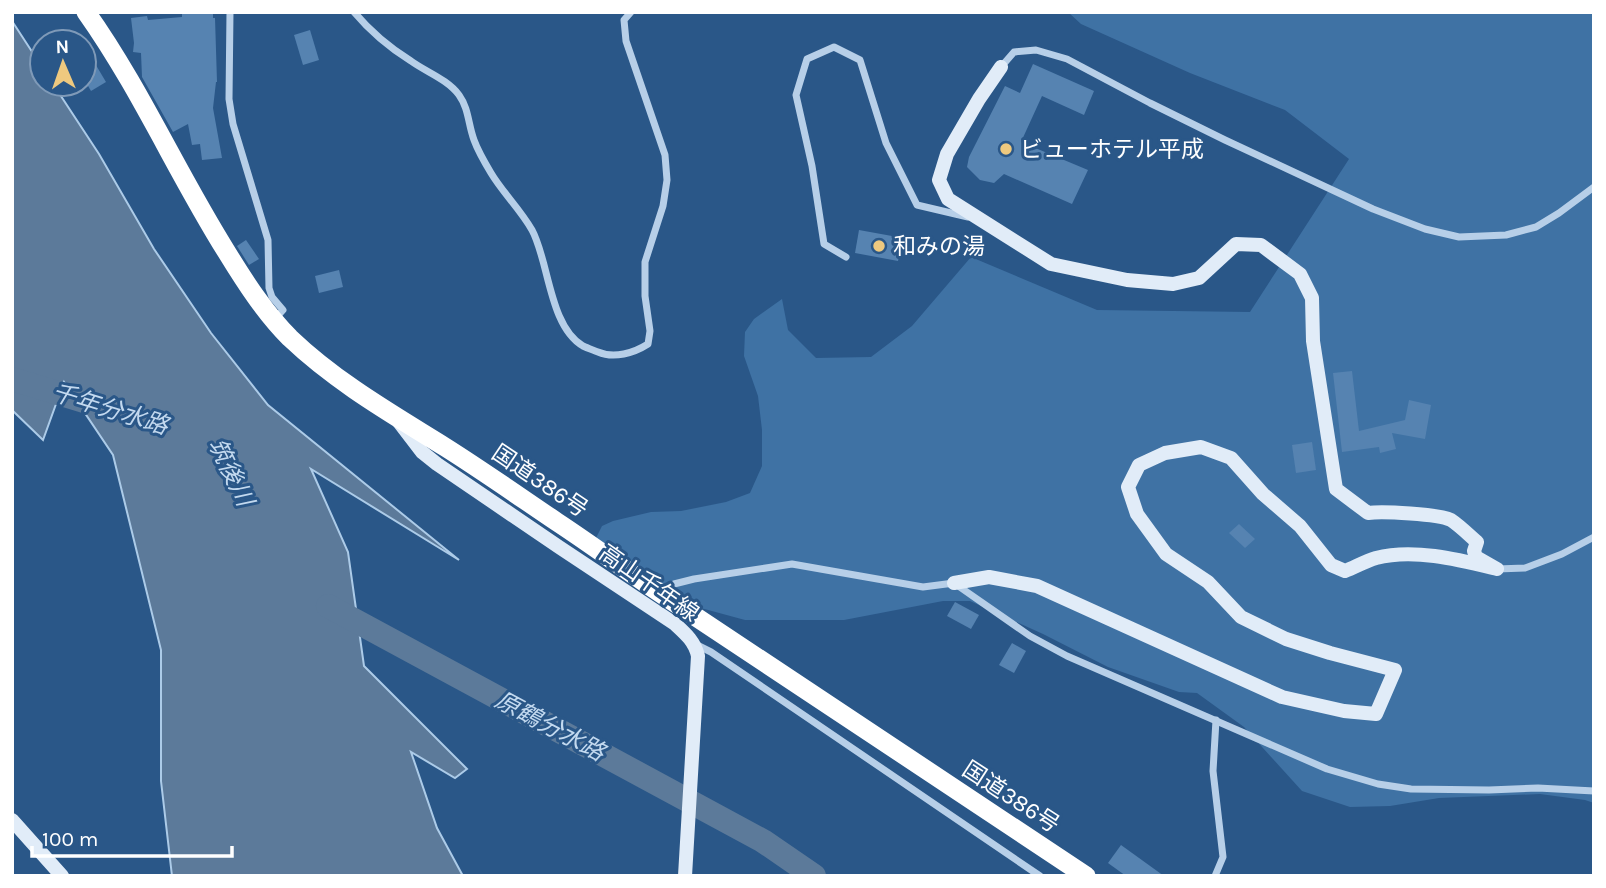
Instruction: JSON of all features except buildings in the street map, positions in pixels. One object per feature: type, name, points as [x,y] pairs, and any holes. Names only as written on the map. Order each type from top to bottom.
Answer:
[{"type":"highway","name":"国道386号","points":[[86,12],[127,75],[212,228],[257,299],[290,338],[333,374],[395,417],[562,525],[664,596],[1086,876]]},
{"type":"street","points":[[230,12],[229,99],[233,124],[268,240],[269,288],[272,297],[283,310],[274,320]]},
{"type":"street","points":[[354,12],[380,38],[409,61],[441,79],[456,92],[466,105],[474,141],[492,175],[532,231],[556,309],[569,331],[581,345],[602,354],[618,355],[636,352],[648,344],[650,331],[645,296],[645,262],[663,206],[667,180],[665,155],[626,41],[624,20],[631,12]]},
{"type":"street","points":[[846,257],[824,244],[796,95],[807,59],[834,47],[860,60],[886,142],[917,205],[982,220]]},
{"type":"street","points":[[1497,569],[1476,557],[1474,551],[1477,542],[1449,519],[1431,515],[1368,513],[1336,489],[1313,341],[1311,298],[1300,274],[1261,245],[1236,244],[1199,278],[1173,284],[1127,280],[1051,264],[948,199],[939,180],[947,154],[1001,67],[1014,52],[1036,50],[1067,59],[1224,140],[1360,203],[1426,229],[1459,237],[1506,235],[1536,227],[1594,187]]},
{"type":"street","name":"高山千年線","points":[[395,417],[422,452],[437,464],[687,634],[696,650],[685,876]]},
{"type":"street","points":[[664,596],[674,584],[694,579],[792,564],[923,587],[989,577],[1037,586],[1282,697],[1344,711],[1376,714],[1395,670],[1286,639],[1241,617],[1208,582],[1166,554],[1137,513],[1128,487],[1139,465],[1165,453],[1200,447],[1231,458],[1263,494],[1300,526],[1331,565],[1345,571],[1375,558],[1404,555],[1455,559],[1497,569],[1525,568],[1562,554],[1594,537]]},
{"type":"street","points":[[954,583],[1030,636],[1067,656],[1327,769],[1411,789],[1538,788],[1594,791]]},
{"type":"street","points":[[696,650],[722,659],[1040,876]]},
{"type":"street","points":[[1215,876],[1223,857],[1213,771],[1216,720]]},
{"type":"street","points":[[12,820],[62,876]]},
{"type":"shaded area","points":[[1068,12],[1594,12],[1594,803],[1540,794],[1439,798],[1390,806],[1350,807],[1302,791],[1244,727],[1197,693],[1179,692],[1108,667],[970,601],[943,601],[844,620],[745,620],[675,601],[594,542],[602,526],[613,521],[651,512],[681,511],[726,502],[750,493],[762,466],[762,430],[758,396],[744,356],[745,332],[754,319],[782,299],[788,330],[816,358],[871,357],[912,326],[971,257],[1097,310],[1250,312],[1349,159],[1285,110],[1190,73],[1081,24]]},
{"type":"water","name":"筑後川","points":[[12,21],[28,46],[28,98],[62,98],[99,154],[154,249],[211,333],[268,405],[459,560],[311,469],[348,552],[364,666],[467,769],[455,778],[411,752],[437,828],[463,876],[172,876],[161,781],[161,650],[113,455],[64,382],[43,440],[12,410]]},
{"type":"waterway","name":"千年分水路","points":[[12,379],[107,408]]},
{"type":"waterway","name":"原鶴分水路","points":[[328,606],[763,841],[814,876]]},
{"type":"place","name":"ビューホテル平成","points":[[1006,149]]},
{"type":"place","name":"和みの湯","points":[[879,246]]}]
